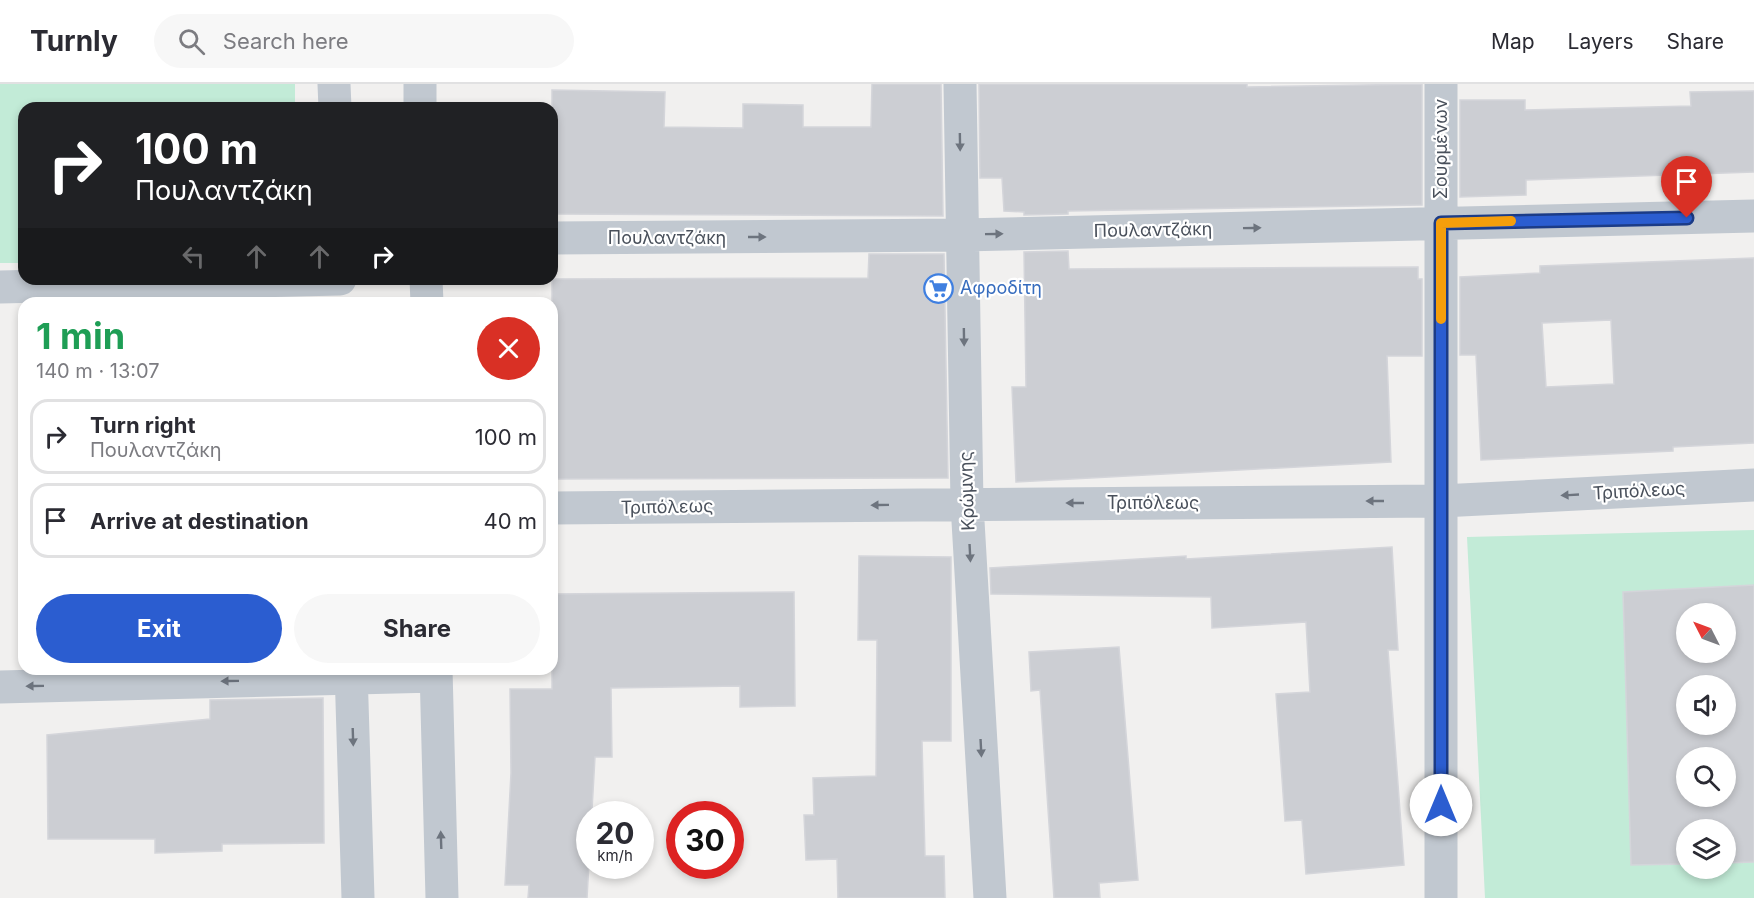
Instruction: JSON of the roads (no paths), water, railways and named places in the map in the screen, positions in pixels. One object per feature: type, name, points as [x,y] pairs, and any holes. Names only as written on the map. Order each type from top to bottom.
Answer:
[{"type":"street","points":[[334,84],[335,102]]},
{"type":"street","points":[[420,84],[420,102]]},
{"type":"street","name":"Κρώμνης","points":[[960,84],[967,504],[990,898]]},
{"type":"street","name":"Σουρμένων","points":[[1441,84],[1441,898]]},
{"type":"street","name":"Πουλαντζάκη","points":[[558,238],[962,235],[1754,216]]},
{"type":"street","points":[[0,287],[170,293],[267,285]]},
{"type":"street","name":"Τριπόλεως","points":[[558,508],[1441,501],[1754,485]]},
{"type":"street","points":[[0,687],[324,675]]},
{"type":"street","points":[[351,675],[357,898]]},
{"type":"street","points":[[436,675],[442,898]]},
{"type":"place","name":"Αφροδίτη","points":[[939,288]]}]
